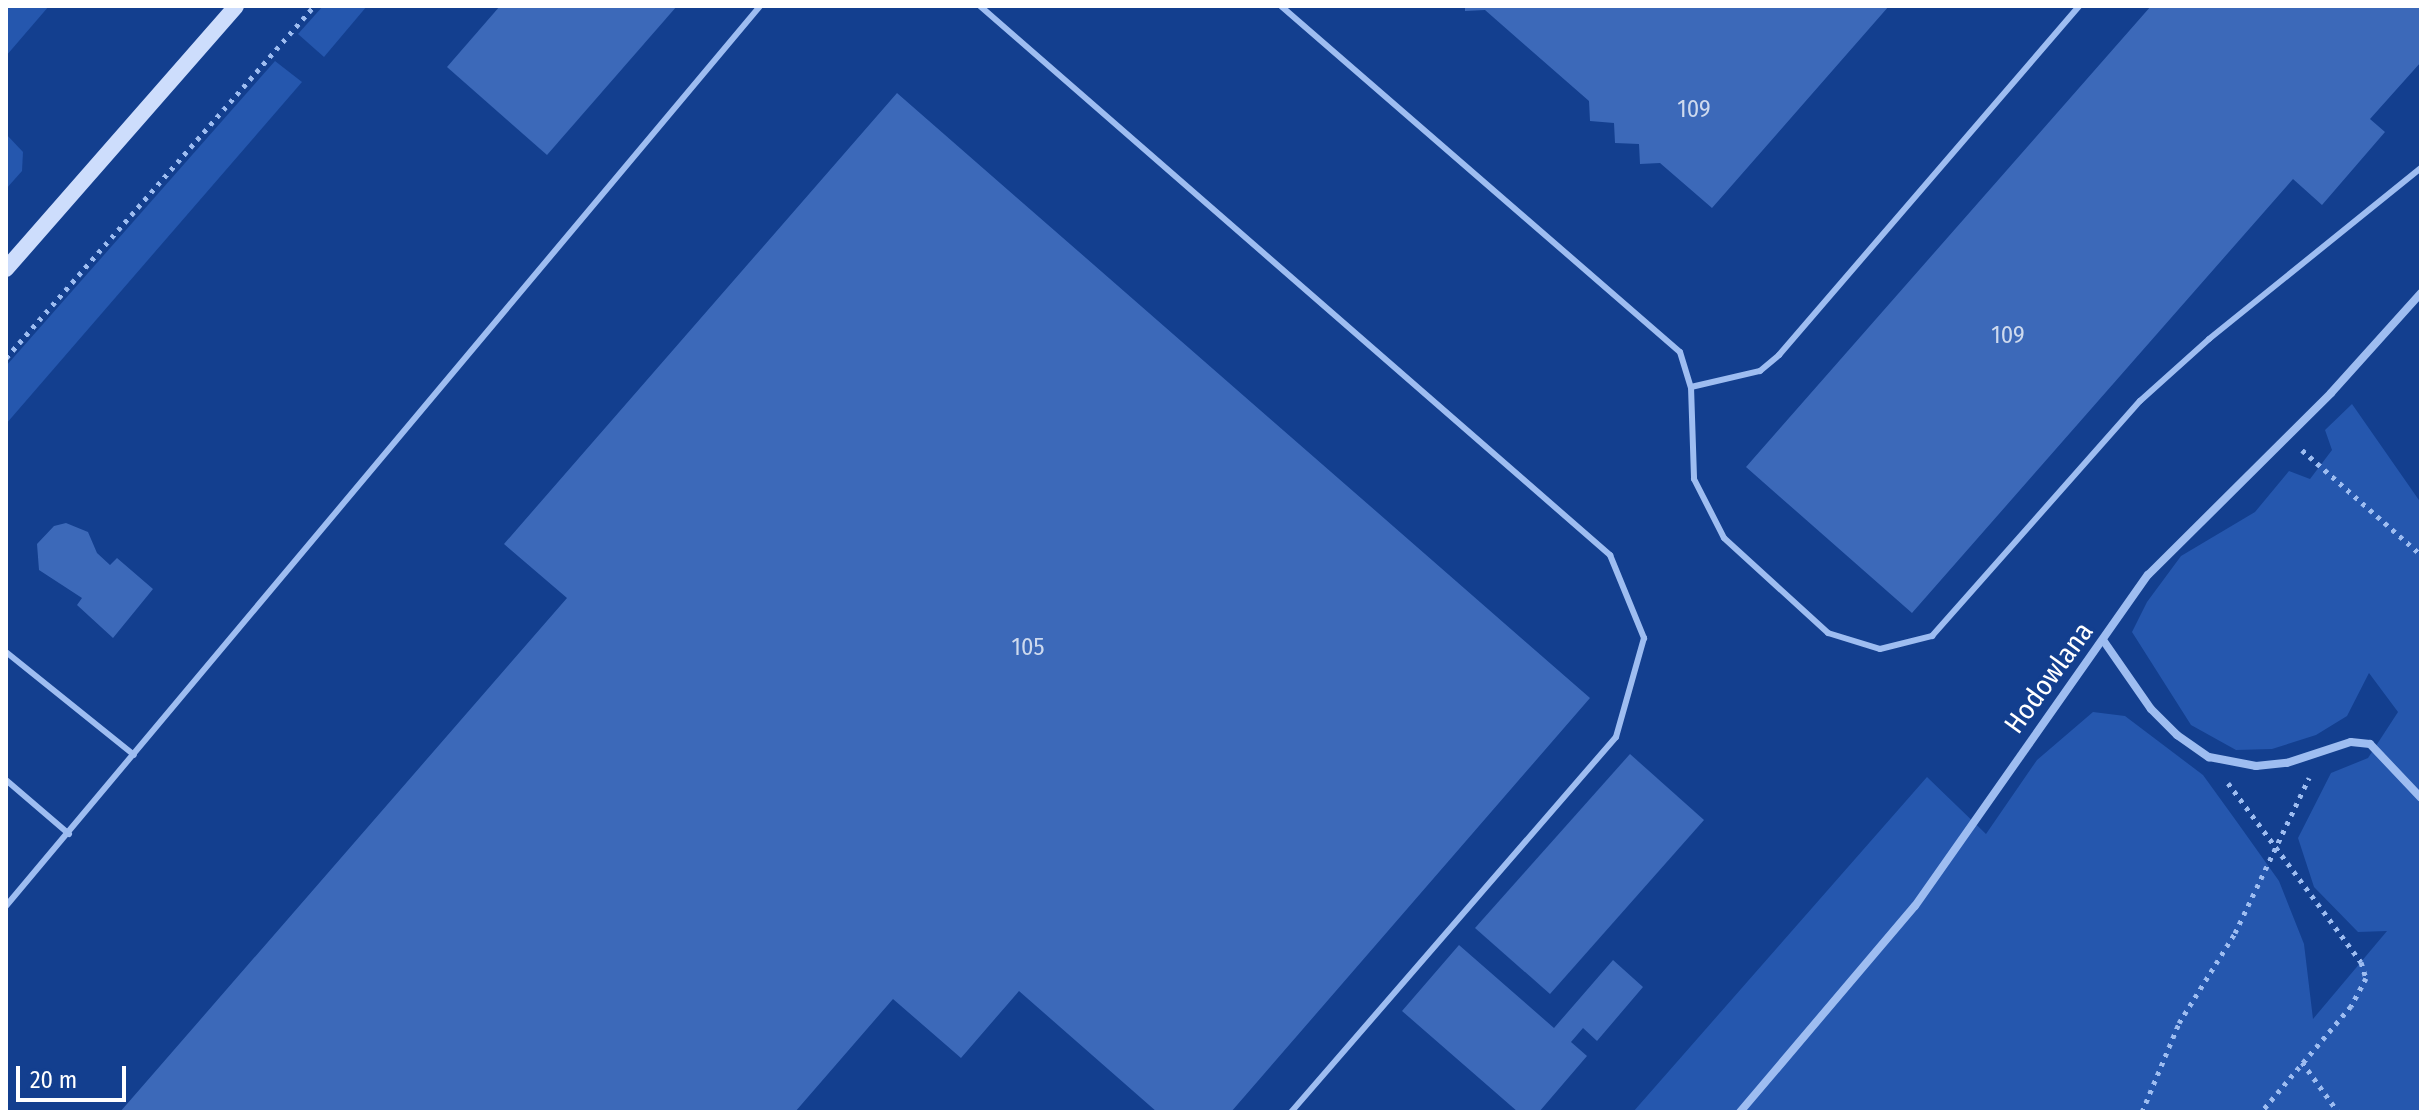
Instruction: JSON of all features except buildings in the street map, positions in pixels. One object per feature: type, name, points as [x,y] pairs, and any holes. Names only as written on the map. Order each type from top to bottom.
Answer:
[{"type":"street","points":[[6,269],[236,6]]},
{"type":"street","name":"Hodowlana","points":[[1740,1112],[1915,906],[2148,575],[2287,437],[2421,293]]},
{"type":"street","points":[[2103,640],[2151,709],[2177,735],[2209,757],[2256,766],[2287,763],[2324,749],[2370,744],[2421,798]]},
{"type":"lane","points":[[6,906],[760,6]]},
{"type":"lane","points":[[980,6],[1610,555],[1644,638],[1616,737],[1291,1112]]},
{"type":"lane","points":[[1281,6],[1680,352],[1691,387],[1694,479],[1724,538],[1828,633],[1880,649],[1915,643],[1932,636],[1962,608],[2041,509],[2140,401],[2209,339],[2421,168]]},
{"type":"lane","points":[[1691,387],[1760,371],[1779,355],[2079,6]]},
{"type":"lane","points":[[6,652],[134,755]]},
{"type":"lane","points":[[6,780],[69,834]]},
{"type":"path","points":[[6,358],[314,6]]},
{"type":"path","points":[[2287,437],[2421,555]]},
{"type":"path","points":[[2142,1112],[2179,1023],[2210,980],[2324,749]]},
{"type":"path","points":[[2209,757],[2361,962],[2366,978],[2351,1006],[2261,1112]]},
{"type":"path","points":[[2302,1062],[2338,1112]]},
{"type":"shaded area","points":[[6,6],[49,6],[6,56]]},
{"type":"shaded area","points":[[323,6],[367,6],[324,57],[298,34]]},
{"type":"shaded area","points":[[275,61],[302,82],[6,424],[6,366]]},
{"type":"shaded area","points":[[6,134],[23,152],[22,171],[6,189]]},
{"type":"shaded area","points":[[2352,404],[2421,503],[2421,1112],[1633,1112],[1927,777],[1986,834],[2037,760],[2093,712],[2125,716],[2203,775],[2237,822],[2279,881],[2304,944],[2313,1019],[2387,931],[2358,932],[2314,887],[2298,838],[2331,773],[2368,758],[2398,712],[2369,673],[2347,716],[2316,735],[2272,749],[2236,750],[2191,725],[2132,632],[2147,602],[2181,556],[2255,512],[2289,471],[2310,479],[2332,450],[2325,430]]}]
